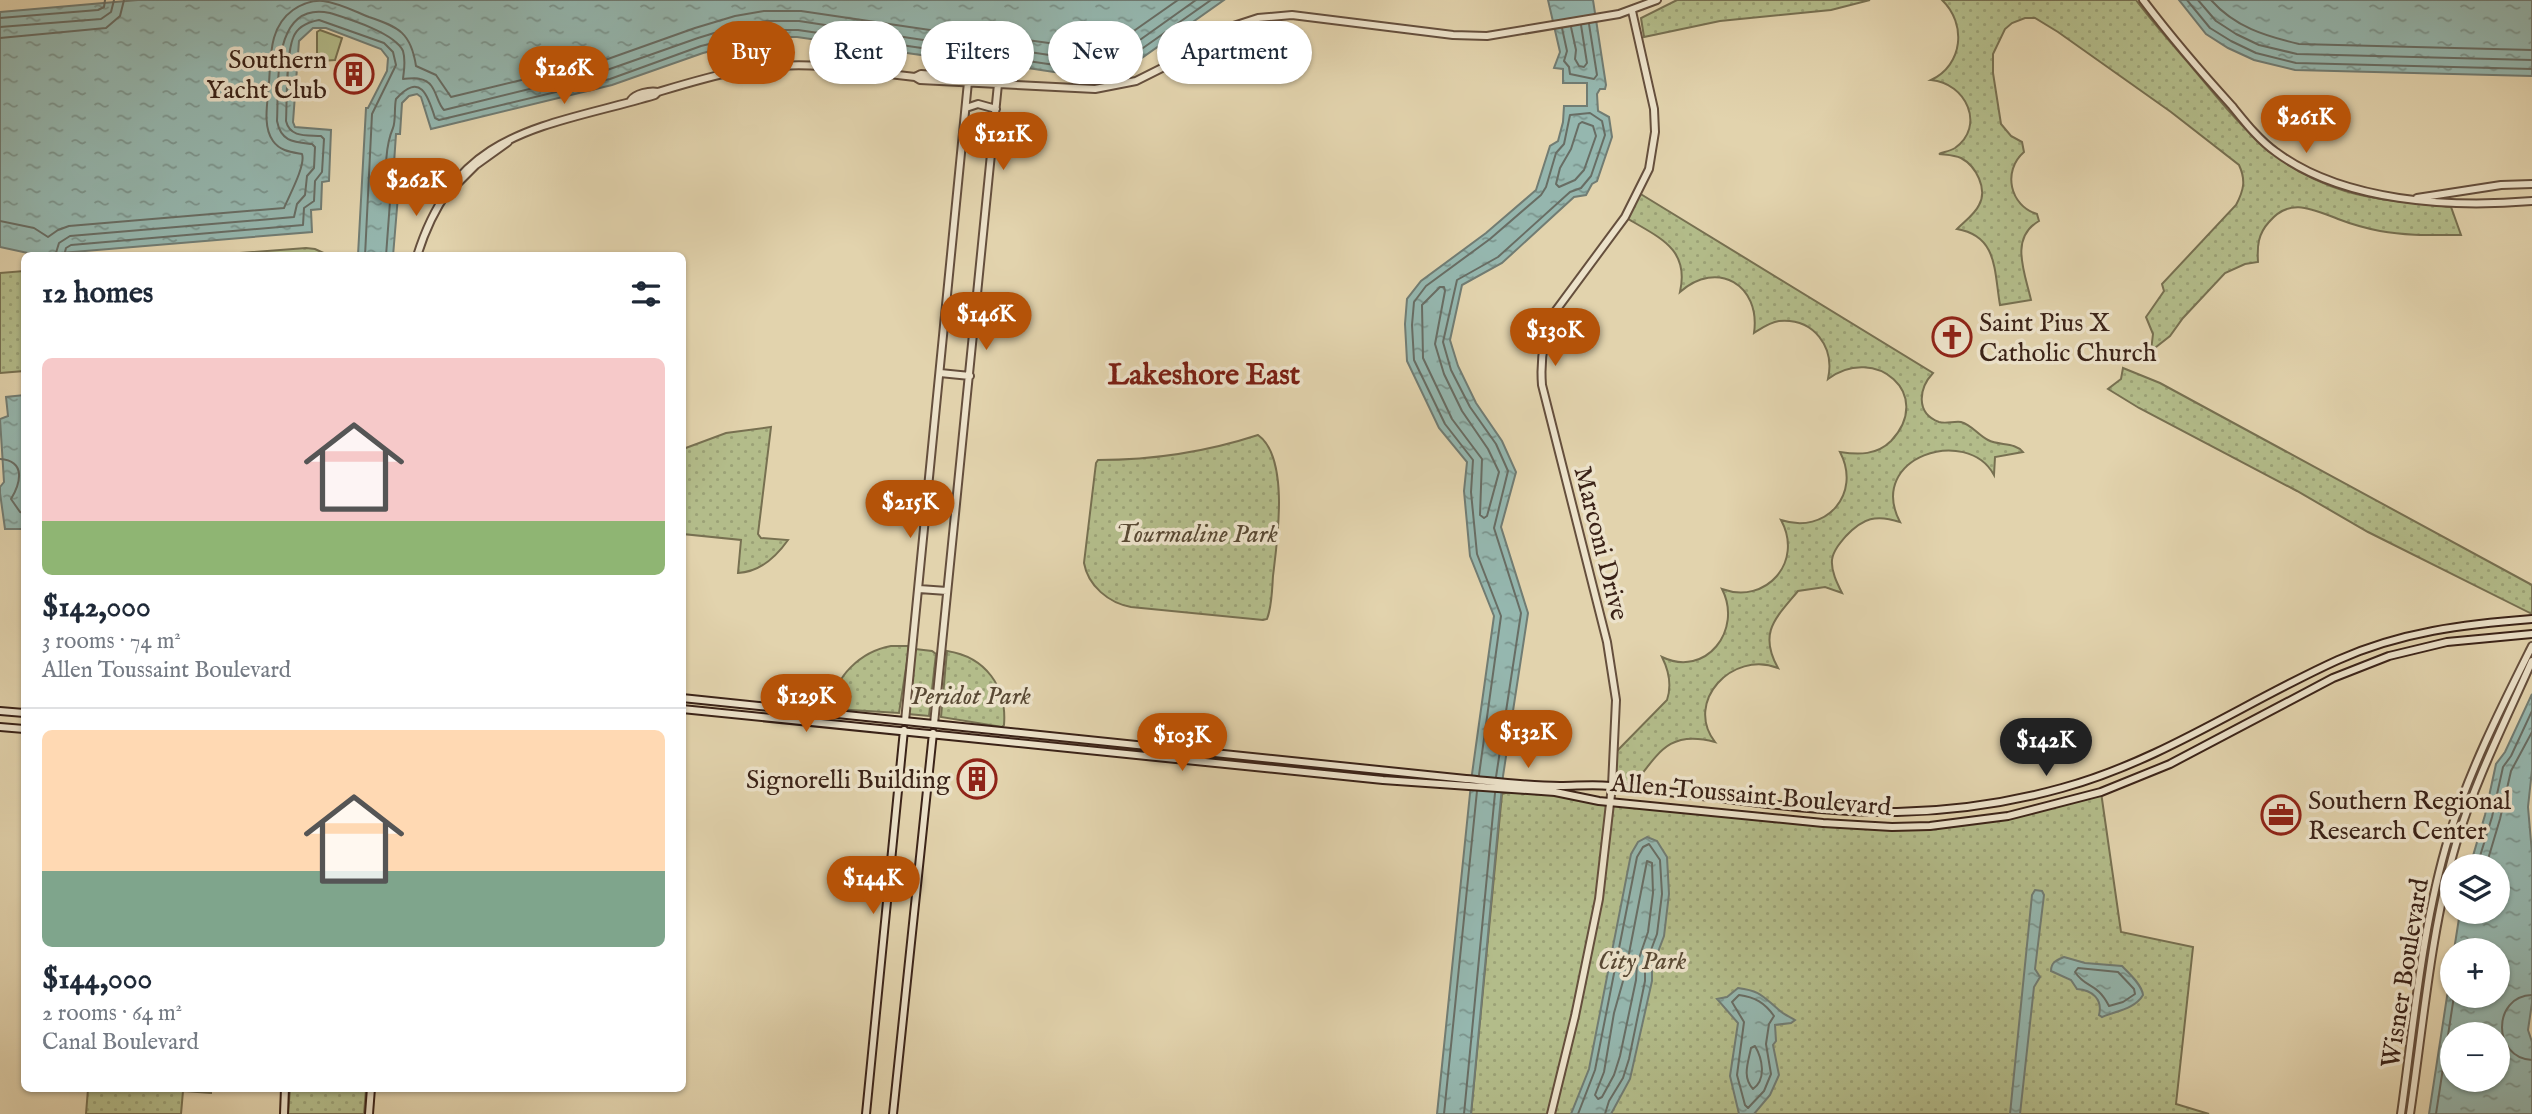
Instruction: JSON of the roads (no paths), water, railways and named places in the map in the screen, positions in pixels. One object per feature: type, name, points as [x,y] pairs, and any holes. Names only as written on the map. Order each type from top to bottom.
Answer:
[{"type":"street","points":[[893,1114],[998,84],[1095,89],[1114,86],[1151,74],[1218,31],[1254,19],[1277,16],[1328,18],[1453,35],[1487,36],[1600,18],[1632,11],[1657,0]]},
{"type":"street","points":[[2143,0],[2194,65],[2276,153],[2318,176],[2385,194],[2429,202],[2461,204],[2532,201]]},
{"type":"street","name":"Marconi Drive","points":[[1551,1114],[1593,934],[1611,802],[1617,716],[1612,665],[1547,406],[1541,368],[1543,346],[1554,313],[1625,217],[1639,193],[1651,160],[1655,132],[1654,109],[1632,11]]},
{"type":"street","points":[[418,252],[428,225],[448,188],[480,156],[501,142],[631,100],[634,96],[741,69],[782,64],[822,66],[825,69],[846,69],[915,77],[921,80]]},
{"type":"street","points":[[866,1114],[968,84]]},
{"type":"street","points":[[966,108],[978,104],[996,109]]},
{"type":"street","points":[[2415,199],[2501,185],[2532,184]]},
{"type":"street","points":[[940,373],[970,376]]},
{"type":"street","points":[[919,589],[947,591]]},
{"type":"street","name":"Allen Toussaint Boulevard","points":[[686,709],[1434,785],[1466,783],[1612,786],[1823,808],[1897,812],[1972,806],[2046,792],[2091,779],[2132,765],[2338,660],[2372,647],[2416,633],[2475,623],[2532,619]]},
{"type":"street","points":[[2514,620],[2515,635]]},
{"type":"street","points":[[2475,623],[2473,629],[2477,638]]},
{"type":"street","points":[[2416,633],[2420,648]]},
{"type":"street","name":"Allen Toussaint Boulevard","points":[[1507,785],[1611,802],[1823,823],[1892,827],[1975,821],[2039,810],[2137,778],[2202,748],[2333,678],[2377,660],[2420,648],[2477,638],[2532,634]]},
{"type":"street","name":"Wisner Boulevard","points":[[2400,1114],[2428,933],[2449,838],[2470,775],[2532,646]]},
{"type":"street","points":[[2372,647],[2377,660]]},
{"type":"street","name":"Wisner Boulevard","points":[[2410,1114],[2438,929],[2456,845],[2474,791],[2532,661]]},
{"type":"street","points":[[2272,694],[2280,707]]},
{"type":"street","name":"Allen Toussaint Boulevard","points":[[686,698],[1435,775],[1466,783]]},
{"type":"street","points":[[779,718],[780,708]]},
{"type":"street","points":[[0,711],[21,713]]},
{"type":"street","points":[[862,727],[863,716]]},
{"type":"street","points":[[0,727],[21,729]]},
{"type":"street","points":[[963,737],[964,727]]},
{"type":"street","points":[[2196,734],[2202,748]]},
{"type":"street","points":[[1044,745],[1045,735]]},
{"type":"street","points":[[1434,785],[1435,775]]},
{"type":"street","points":[[1656,806],[1657,791]]},
{"type":"street","points":[[1972,806],[1975,821]]},
{"type":"street","points":[[1823,808],[1823,823]]},
{"type":"street","points":[[284,1114],[285,1092]]},
{"type":"street","points":[[369,1114],[371,1092]]},
{"type":"water","points":[[138,0],[1224,0],[1194,21],[1157,21],[1157,47],[1143,57],[1143,21],[1048,21],[1048,71],[1034,69],[1034,21],[921,21],[921,55],[907,53],[907,21],[809,21],[809,39],[795,37],[795,21],[707,21],[707,52],[612,85],[431,129],[421,97],[417,94],[409,96],[402,103],[400,134],[396,134],[393,178],[399,184],[393,252],[358,252],[366,108],[387,71],[388,58],[381,49],[326,28],[313,28],[299,41],[293,122],[295,127],[331,130],[329,181],[322,182],[321,209],[311,210],[312,232],[73,252],[23,252],[0,247],[0,12]]},
{"type":"water","points":[[1548,0],[1593,0],[1606,85],[1605,89],[1600,89],[1597,94],[1598,111],[1609,117],[1612,137],[1597,181],[1586,195],[1574,197],[1502,263],[1462,285],[1450,340],[1458,366],[1476,403],[1502,441],[1516,472],[1501,527],[1528,613],[1503,776],[1471,1114],[1437,1114],[1472,774],[1494,616],[1470,556],[1464,491],[1467,462],[1439,428],[1407,361],[1407,299],[1421,281],[1486,233],[1536,190],[1550,146],[1558,141],[1564,106],[1587,106],[1587,83],[1563,83],[1563,69],[1554,68],[1560,52]]},
{"type":"water","points":[[2179,0],[2532,0],[2532,76],[2295,70],[2254,60],[2228,48],[2206,34]]},
{"type":"water","points":[[21,395],[21,529],[5,529],[0,493],[4,482],[0,419],[8,416],[6,397]]},
{"type":"water","points":[[2532,694],[2532,770],[2528,807],[2532,853],[2532,1003],[2528,1030],[2532,1042],[2532,1114],[2429,1114],[2440,1042],[2440,1092],[2510,1092],[2510,1022],[2443,1022],[2445,1008],[2510,1008],[2510,938],[2456,938],[2458,924],[2510,924],[2510,854],[2474,854],[2496,764],[2505,752]]},
{"type":"water","points":[[1647,837],[1657,841],[1667,857],[1669,894],[1664,936],[1652,968],[1652,981],[1630,1079],[1611,1114],[1571,1114],[1589,1069],[1631,854],[1638,842]]},
{"type":"water","points":[[2035,890],[2042,891],[2044,895],[2035,969],[2040,977],[2034,987],[2020,1114],[2010,1114],[2032,895]]},
{"type":"water","points":[[2064,957],[2085,963],[2122,966],[2138,983],[2143,995],[2130,1007],[2102,1017],[2099,1015],[2099,1004],[2095,996],[2077,989],[2071,980],[2051,971],[2053,963]]},
{"type":"water","points":[[1738,988],[1761,995],[1795,1020],[1775,1025],[1776,1041],[1773,1045],[1779,1075],[1770,1095],[1754,1114],[1739,1114],[1730,1076],[1738,1023],[1717,999],[1727,997]]},
{"type":"place","name":"Southern Yacht Club","points":[[354,74]]},
{"type":"place","name":"Saint Pius X Catholic Church","points":[[1952,337]]},
{"type":"place","name":"Signorelli Building","points":[[977,779]]},
{"type":"place","name":"Southern Regional Research Center","points":[[2281,815]]},
{"type":"district","name":"Lakeshore East","points":[[1204,374]]},
{"type":"park label","name":"Tourmaline Park","points":[[1197,533]]},
{"type":"park label","name":"Peridot Park","points":[[971,695]]},
{"type":"park label","name":"City Park","points":[[1642,960]]}]
